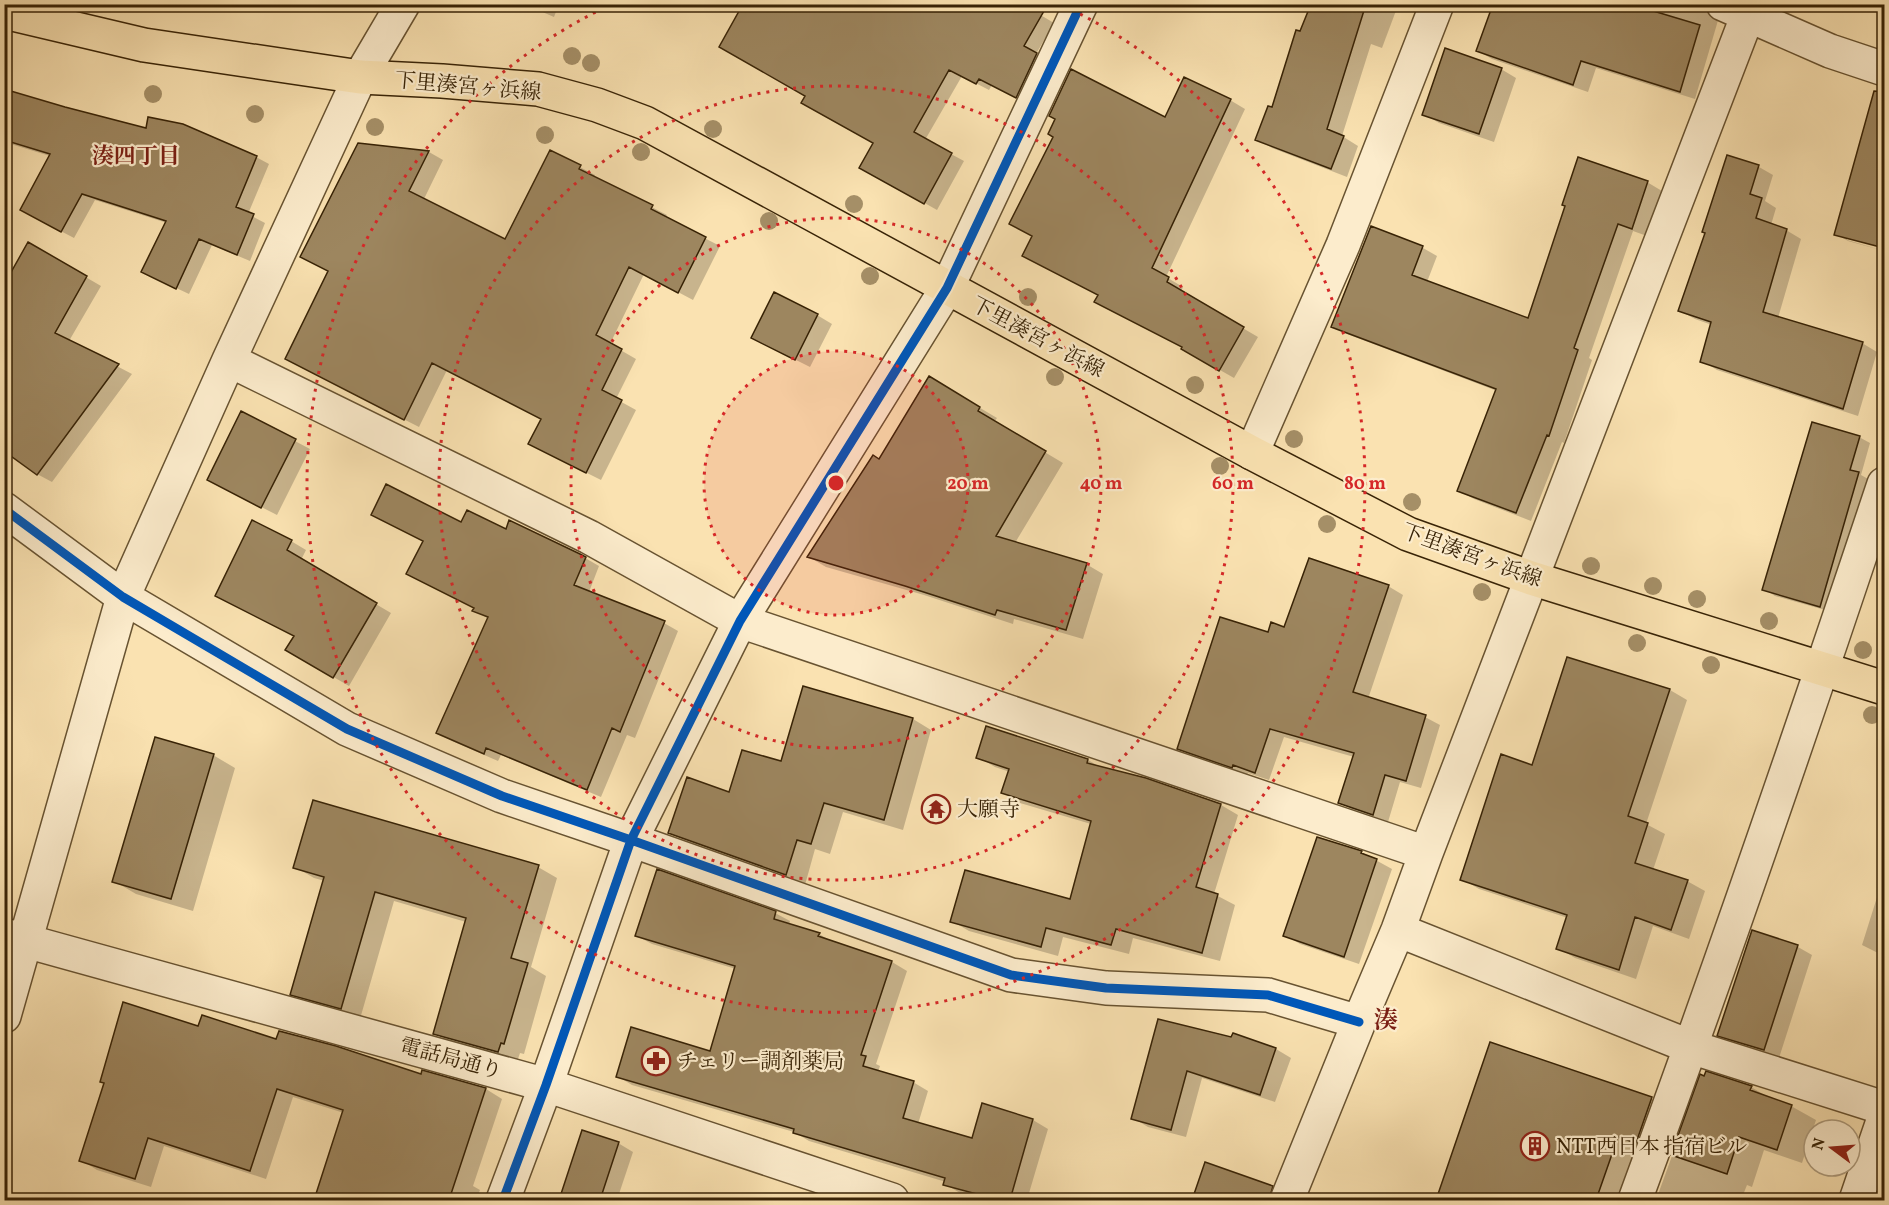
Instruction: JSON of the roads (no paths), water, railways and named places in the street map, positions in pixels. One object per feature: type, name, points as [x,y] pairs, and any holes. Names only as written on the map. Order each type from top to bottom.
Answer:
[{"type":"main road","name":"下里湊宮ヶ浜線","points":[[4,12],[144,45],[360,77],[538,89],[597,105],[645,123],[1252,453],[1408,534],[1531,578],[1884,688]]},
{"type":"street","points":[[4,1016],[14,938],[123,597],[229,360],[360,77],[403,4]]},
{"type":"street","points":[[503,1200],[631,840],[740,621],[947,288],[1081,4]]},
{"type":"street","points":[[1252,453],[1342,245],[1437,4]]},
{"type":"street","points":[[1287,1200],[1398,930],[1531,578],[1741,8],[1830,51],[1884,69]]},
{"type":"street","points":[[229,360],[589,537],[740,621],[1426,853]]},
{"type":"street","points":[[1635,1200],[1691,1047],[1884,484]]},
{"type":"street","points":[[4,509],[123,597],[347,729],[502,796],[1011,975],[1106,988],[1268,995],[1359,1022]]},
{"type":"street","points":[[1398,930],[1691,1047],[1884,1107]]},
{"type":"street","name":"電話局通り","points":[[14,938],[546,1084],[892,1200]]},
{"type":"street","points":[[1856,1200],[1884,1118]]},
{"type":"place","name":"大願寺","points":[[936,809]]},
{"type":"place","name":"チェリー調剤薬局","points":[[656,1061]]},
{"type":"place","name":"NTT西日本 指宿ビル","points":[[1535,1146]]},
{"type":"district","name":"湊四丁目","points":[[136,155]]},
{"type":"district","name":"湊","points":[[1386,1020]]}]
